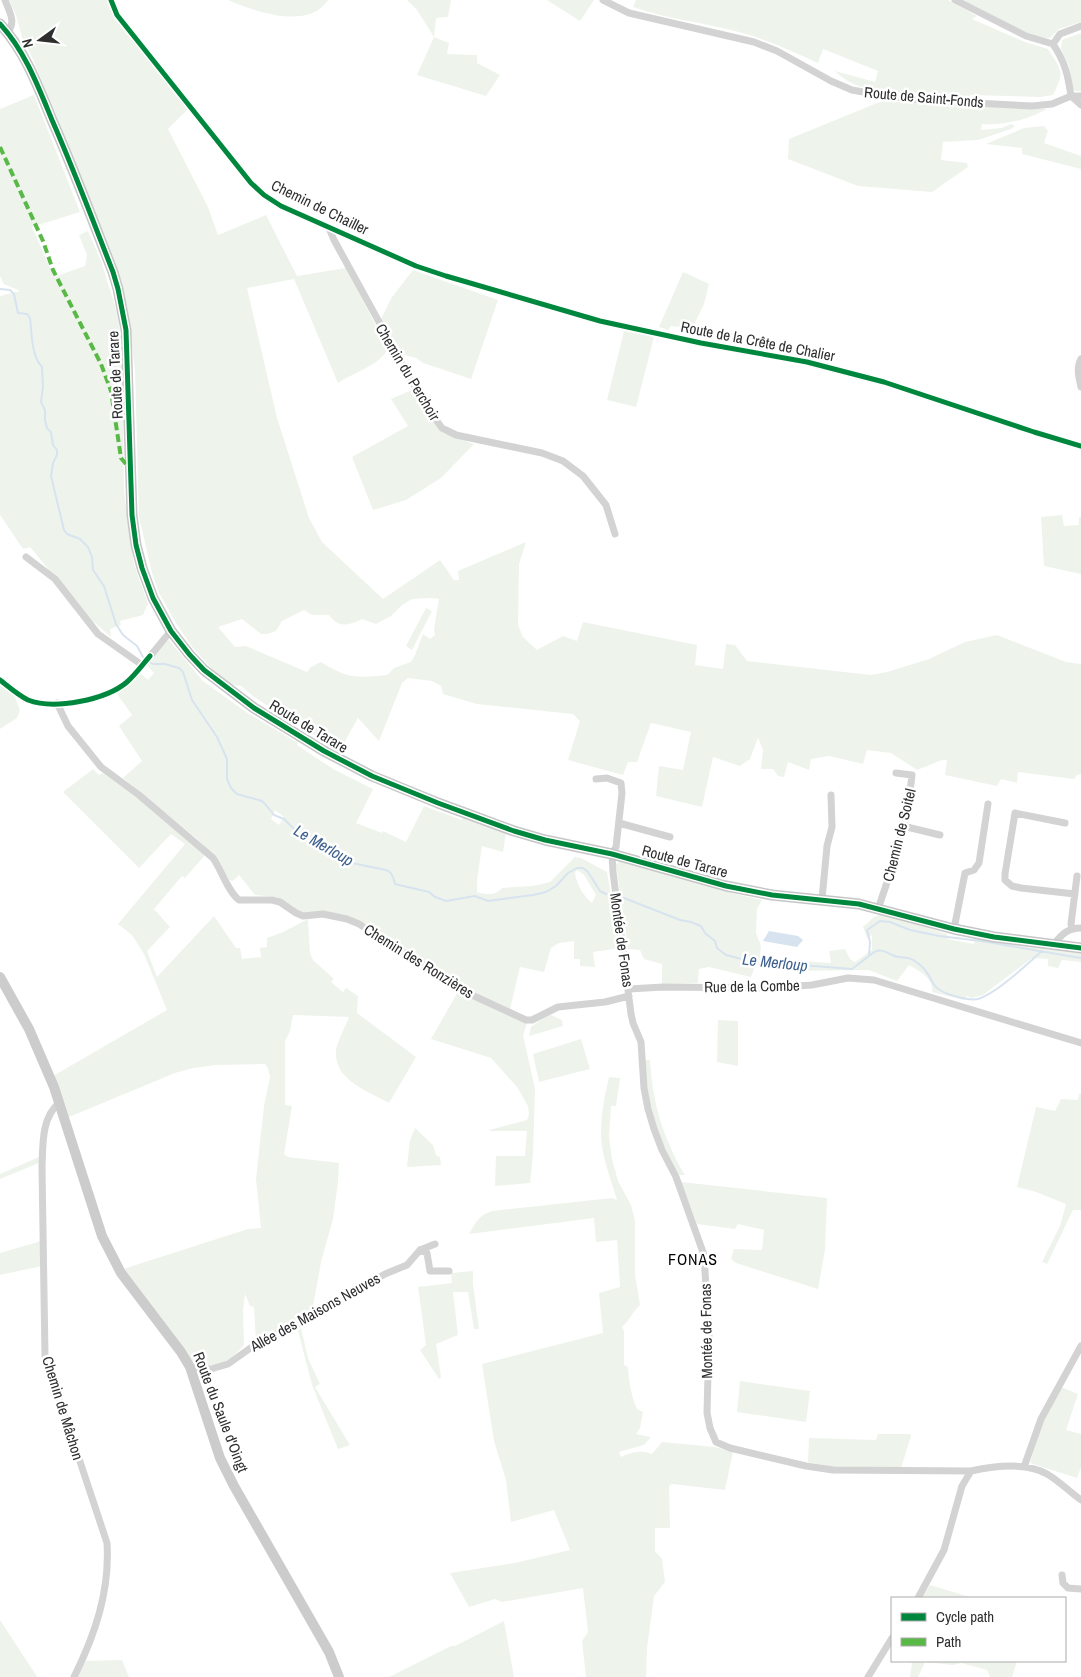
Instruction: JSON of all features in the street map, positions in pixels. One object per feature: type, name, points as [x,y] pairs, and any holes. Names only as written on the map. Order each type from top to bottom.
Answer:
[{"type":"main road","name":"Route de Tarare","points":[[4,28],[30,68],[65,149],[118,289],[126,330],[128,358],[132,515],[136,545],[153,598],[171,631],[204,670],[234,694],[303,739],[346,764],[430,800],[507,828],[546,840],[612,854],[746,890],[780,896],[859,904],[994,937],[1081,948]]},
{"type":"street","points":[[4,28],[11,29],[12,20],[5,0]]},
{"type":"street","name":"Chemin de Chailler","points":[[111,0],[117,15],[251,183],[264,195],[281,206],[416,266],[600,321]]},
{"type":"street","name":"Route de Saint-Fonds","points":[[603,0],[629,12],[746,40],[777,51],[831,81],[852,90],[919,100],[1032,106],[1052,104],[1071,96],[1081,96]]},
{"type":"street","points":[[955,0],[1026,36],[1053,44],[1064,60],[1071,96],[1081,105]]},
{"type":"street","points":[[1053,44],[1060,34],[1081,26]]},
{"type":"street","name":"Chemin du Perchoir","points":[[329,228],[398,359],[428,409],[442,428],[456,435],[542,453],[563,461],[582,476],[606,504],[615,534]]},
{"type":"street","name":"Route de la Crête de Chalier","points":[[600,321],[701,343],[807,362],[884,382],[1081,446]]},
{"type":"street","points":[[1081,359],[1078,372],[1081,387]]},
{"type":"street","points":[[26,557],[55,579],[98,634],[143,664]]},
{"type":"street","points":[[0,680],[20,696],[30,700],[75,703],[109,692],[127,682],[171,631]]},
{"type":"street","name":"Chemin des Ronzières","points":[[57,703],[68,726],[102,767],[139,795],[212,858],[220,867],[231,890],[239,900],[272,900],[280,902],[303,916],[323,914],[347,919],[359,924],[418,959],[474,996],[526,1020],[532,1020],[558,1007],[605,1002],[629,992]]},
{"type":"street","name":"Chemin de Soitel","points":[[878,909],[894,862],[908,808],[912,775],[896,773]]},
{"type":"street","name":"Montée de Fonas","points":[[596,779],[607,778],[621,783],[622,793],[616,847],[612,854],[633,1023],[640,1042],[648,1109],[662,1150],[676,1177],[704,1255],[709,1336],[707,1413],[710,1428],[716,1442],[730,1448],[806,1466],[833,1470],[971,1471]]},
{"type":"street","points":[[822,899],[827,846],[832,827],[831,795]]},
{"type":"street","points":[[954,928],[965,873],[974,870],[979,863],[988,804]]},
{"type":"street","points":[[1065,823],[1015,813],[1006,880],[1012,886],[1021,888],[1075,894]]},
{"type":"street","points":[[619,823],[670,837]]},
{"type":"street","points":[[903,826],[940,835]]},
{"type":"street","points":[[1072,929],[1076,876]]},
{"type":"street","points":[[1054,944],[1063,932],[1081,928]]},
{"type":"street","name":"Route du Saule d'Oingt","points":[[0,977],[29,1029],[59,1103],[96,1221],[109,1252],[121,1273],[181,1352],[190,1367],[220,1458],[234,1486],[330,1652],[339,1677]]},
{"type":"street","name":"Rue de la Combe","points":[[629,992],[664,987],[769,988],[812,985],[848,978],[874,980],[1081,1043]]},
{"type":"street","name":"Chemin de Mâchon","points":[[59,1103],[54,1107],[44,1136],[42,1167],[45,1356],[107,1543],[108,1554],[105,1591],[99,1616],[85,1655],[74,1677]]},
{"type":"street","name":"Allée des Maisons Neuves","points":[[190,1367],[211,1369],[228,1364],[256,1344],[313,1317],[377,1278],[407,1264],[420,1250],[435,1244]]},
{"type":"street","points":[[420,1250],[427,1253],[430,1271],[449,1271]]},
{"type":"street","points":[[407,1264],[428,1258]]},
{"type":"street","points":[[1024,1467],[1041,1419],[1081,1346]]},
{"type":"street","points":[[919,1597],[944,1550],[962,1486],[971,1471],[985,1468],[1024,1467],[1046,1474],[1081,1500]]},
{"type":"street","points":[[1062,1576],[1068,1588],[1081,1590]]},
{"type":"street","points":[[868,1677],[891,1640]]},
{"type":"shaded area","points":[[9,0],[107,0],[114,15],[188,109],[168,129],[208,207],[218,235],[266,215],[297,276],[346,268],[388,349],[379,360],[338,383],[294,279],[247,288],[277,418],[309,518],[322,542],[383,599],[440,560],[454,580],[459,580],[458,571],[526,542],[519,564],[518,625],[523,637],[537,650],[563,636],[577,641],[583,622],[697,645],[695,665],[723,669],[726,644],[735,645],[747,661],[871,675],[929,659],[965,642],[997,635],[1066,662],[1081,664],[1081,774],[1077,775],[1074,779],[1018,772],[1017,783],[1001,779],[997,786],[945,775],[947,760],[942,760],[917,770],[891,753],[867,750],[863,764],[829,756],[811,759],[809,770],[788,762],[784,777],[778,776],[773,769],[761,769],[763,750],[758,738],[750,759],[740,766],[713,757],[702,807],[656,796],[659,766],[683,770],[691,732],[651,723],[637,762],[628,762],[623,775],[568,760],[580,721],[573,714],[477,704],[443,694],[441,686],[432,681],[408,678],[402,683],[379,741],[358,718],[340,750],[289,720],[241,686],[229,684],[193,648],[159,593],[152,573],[139,517],[135,370],[127,311],[117,273],[68,143],[22,37],[16,15]],"holes":[[[412,599],[439,599],[434,629],[435,635],[430,639],[423,634],[411,662],[394,668],[387,675],[352,676],[339,672],[321,662],[311,667],[307,672],[246,646],[235,647],[218,627],[242,619],[261,634],[267,634],[276,631],[282,621],[304,610],[312,615],[329,615],[340,624],[353,623],[362,619],[376,624],[391,616],[402,605]]]},
{"type":"shaded area","points":[[228,0],[328,0],[319,9],[308,15],[294,17],[266,13]]},
{"type":"shaded area","points":[[407,0],[451,0],[448,17],[436,18],[434,37],[417,10]]},
{"type":"shaded area","points":[[547,0],[594,0],[580,21]]},
{"type":"shaded area","points":[[636,0],[948,0],[977,16],[972,19],[1025,42],[1048,49],[1059,67],[1060,76],[1053,95],[1040,97],[970,95],[971,99],[923,97],[923,90],[919,91],[919,96],[874,90],[853,84],[835,71],[875,82],[878,71],[823,49],[818,63],[756,37],[658,15],[633,7]]},
{"type":"shaded area","points":[[962,0],[1081,0],[1081,22],[1059,29],[1050,38],[1042,39],[1022,32]]},
{"type":"shaded area","points":[[1081,33],[1081,91],[1075,91],[1072,87],[1069,66],[1061,49],[1062,40]]},
{"type":"shaded area","points":[[434,37],[449,43],[447,54],[477,55],[477,63],[500,75],[486,96],[417,75]]},
{"type":"shaded area","points":[[34,95],[80,212],[32,227],[54,277],[85,266],[87,255],[79,235],[88,231],[101,261],[116,309],[122,340],[124,491],[134,564],[148,604],[143,615],[120,621],[121,625],[110,629],[111,637],[88,617],[30,547],[23,549],[0,515],[0,296],[20,291],[4,284],[0,276],[0,109]]},
{"type":"shaded area","points":[[882,101],[1047,109],[1016,121],[982,124],[981,130],[1002,128],[1011,124],[1015,126],[978,140],[943,142],[941,160],[967,163],[968,167],[932,192],[858,186],[788,159],[789,139]]},
{"type":"shaded area","points":[[1044,126],[1048,131],[1044,143],[1081,156],[1081,169],[1022,154],[1022,148],[986,144],[1024,128]]},
{"type":"shaded area","points":[[413,270],[498,300],[471,379],[398,353],[381,319],[392,297]]},
{"type":"shaded area","points":[[683,272],[709,284],[704,304],[692,329],[671,326],[668,330],[659,327]]},
{"type":"shaded area","points":[[624,331],[654,337],[636,407],[607,400]]},
{"type":"shaded area","points":[[412,390],[436,426],[443,433],[474,444],[441,478],[406,500],[373,510],[352,457],[408,426],[391,399]]},
{"type":"shaded area","points":[[1062,515],[1064,526],[1079,525],[1079,517],[1081,517],[1081,574],[1044,566],[1041,517]]},
{"type":"shaded area","points":[[426,608],[432,611],[412,650],[406,646]]},
{"type":"shaded area","points":[[169,640],[203,681],[246,712],[298,743],[297,745],[333,769],[373,789],[356,823],[382,833],[383,831],[406,842],[424,806],[462,820],[463,817],[506,833],[503,852],[482,846],[477,892],[490,894],[502,888],[533,886],[550,882],[575,857],[581,858],[607,872],[620,948],[593,952],[595,967],[580,966],[580,959],[574,959],[574,941],[559,943],[551,948],[544,972],[520,967],[510,1009],[482,997],[370,925],[345,915],[302,913],[277,897],[255,895],[239,875],[233,881],[229,880],[218,860],[197,839],[123,778],[142,761],[119,726],[132,715],[115,691],[139,672],[148,680],[154,673],[146,664],[163,644]],"holes":[[[275,810],[284,817],[279,825],[271,819]],[[577,870],[584,875],[596,895],[592,903],[579,886],[575,873]]]},
{"type":"shaded area","points":[[0,684],[15,697],[20,710],[17,718],[0,729]]},
{"type":"shaded area","points":[[93,769],[99,775],[103,773],[140,799],[206,854],[185,878],[182,876],[154,909],[170,927],[147,951],[157,977],[214,916],[236,948],[240,948],[242,959],[261,957],[260,948],[267,947],[267,938],[308,919],[310,953],[313,960],[334,979],[331,982],[343,992],[346,988],[358,996],[357,1013],[416,1057],[389,1103],[362,1089],[346,1077],[340,1069],[336,1050],[349,1017],[293,1015],[290,1031],[285,1041],[285,1105],[292,1106],[284,1154],[288,1157],[339,1163],[333,1219],[321,1262],[312,1312],[287,1327],[256,1341],[254,1307],[250,1306],[245,1294],[243,1311],[244,1345],[227,1361],[215,1365],[192,1362],[123,1269],[248,1229],[261,1228],[256,1179],[264,1106],[270,1077],[265,1064],[216,1065],[193,1068],[175,1073],[69,1117],[53,1076],[167,1010],[144,954],[132,935],[118,924],[185,844],[171,834],[139,868],[63,792]]},
{"type":"shaded area","points":[[621,861],[762,900],[757,909],[756,933],[761,946],[760,958],[831,963],[829,951],[845,949],[850,959],[855,962],[872,950],[872,935],[867,938],[863,927],[874,917],[883,914],[947,934],[948,939],[974,944],[975,938],[1081,952],[1081,962],[1062,960],[1058,968],[1048,966],[1048,959],[1032,958],[983,995],[972,998],[966,996],[964,1000],[932,992],[931,983],[928,979],[909,965],[897,981],[869,970],[779,971],[756,964],[751,977],[709,967],[699,969],[698,983],[662,984],[662,964],[644,959],[640,950],[628,949],[616,864]]},
{"type":"shaded area","points":[[769,931],[798,936],[803,940],[797,947],[763,941]]},
{"type":"shaded area","points":[[459,990],[487,1006],[527,1023],[523,1035],[535,1089],[533,1155],[530,1183],[495,1186],[496,1156],[525,1156],[527,1131],[489,1130],[527,1120],[529,1115],[528,1106],[517,1087],[491,1058],[431,1039]]},
{"type":"shaded area","points":[[549,1014],[562,1020],[563,1026],[529,1036],[531,1027]]},
{"type":"shaded area","points":[[718,1020],[738,1021],[738,1066],[717,1062]]},
{"type":"shaded area","points":[[581,1039],[590,1069],[539,1082],[533,1054]]},
{"type":"shaded area","points":[[645,1060],[650,1060],[654,1094],[663,1128],[675,1158],[685,1175],[678,1175],[653,1119],[647,1092]]},
{"type":"shaded area","points":[[609,1077],[620,1078],[616,1106],[611,1106],[609,1137],[618,1181],[631,1205],[635,1221],[635,1275],[640,1305],[622,1327],[624,1331],[624,1365],[628,1367],[633,1399],[637,1409],[643,1412],[640,1428],[636,1434],[651,1437],[644,1445],[619,1452],[621,1457],[636,1452],[652,1454],[662,1442],[715,1447],[733,1452],[725,1490],[672,1484],[669,1486],[670,1528],[655,1528],[655,1551],[662,1559],[665,1582],[654,1596],[647,1648],[646,1677],[586,1677],[582,1641],[588,1632],[583,1588],[502,1602],[495,1599],[469,1607],[450,1573],[515,1563],[570,1550],[554,1510],[511,1522],[506,1480],[494,1441],[482,1364],[603,1333],[599,1293],[620,1287],[617,1240],[596,1242],[594,1218],[469,1234],[481,1217],[492,1211],[612,1198],[617,1200],[601,1140],[602,1111]]},
{"type":"shaded area","points":[[1079,1094],[1081,1094],[1081,1210],[1073,1210],[1047,1264],[1042,1262],[1060,1226],[1066,1204],[1036,1192],[1017,1187],[1036,1107],[1055,1111],[1061,1099],[1078,1100]]},
{"type":"shaded area","points":[[415,1128],[433,1145],[436,1155],[440,1157],[441,1165],[407,1167],[410,1140]]},
{"type":"shaded area","points":[[39,1157],[39,1163],[0,1179],[0,1174]]},
{"type":"shaded area","points":[[681,1182],[827,1198],[825,1250],[818,1289],[736,1263],[731,1259],[734,1249],[762,1250],[764,1230],[738,1224],[735,1229],[697,1224]]},
{"type":"shaded area","points":[[41,1241],[42,1266],[0,1275],[0,1253]]},
{"type":"shaded area","points":[[473,1271],[479,1329],[474,1329],[468,1292],[453,1292],[458,1335],[436,1344],[441,1377],[439,1379],[420,1350],[426,1345],[418,1287],[452,1283],[451,1273]]},
{"type":"shaded area","points":[[301,1328],[308,1358],[320,1384],[315,1387],[350,1445],[338,1449],[312,1385],[298,1331]]},
{"type":"shaded area","points":[[740,1381],[810,1391],[806,1422],[737,1412]]},
{"type":"shaded area","points":[[1061,1387],[1078,1394],[1066,1430],[1081,1434],[1081,1467],[1077,1478],[1030,1463],[1041,1425]]},
{"type":"shaded area","points":[[878,1434],[910,1434],[901,1468],[836,1468],[808,1462],[809,1438],[876,1440]]},
{"type":"shaded area","points":[[930,1585],[970,1597],[922,1597]]},
{"type":"shaded area","points":[[0,1620],[36,1675],[37,1677],[0,1677]]},
{"type":"shaded area","points":[[504,1621],[514,1677],[389,1677],[451,1646],[455,1646]]},
{"type":"shaded area","points":[[122,1660],[129,1677],[76,1677],[86,1661]]},
{"type":"shaded area","points":[[908,1662],[925,1662],[918,1677],[910,1677],[912,1663]]},
{"type":"shaded area","points":[[925,1662],[1017,1662],[1012,1677],[990,1677],[987,1670],[961,1663],[953,1665]]},
{"type":"waterway","name":"Le Merloup","points":[[0,289],[10,290],[14,294],[18,313],[27,314],[30,318],[34,351],[42,367],[43,387],[41,402],[45,410],[47,428],[51,432],[53,445],[57,450],[51,476],[64,530],[67,534],[80,539],[88,547],[92,557],[93,570],[104,586],[116,624],[123,635],[137,646],[143,657],[148,661],[153,664],[165,664],[179,668],[183,672],[192,700],[217,737],[227,759],[227,779],[231,788],[237,794],[262,801],[274,815],[284,819],[293,828],[306,835],[321,839],[340,851],[351,863],[388,871],[392,875],[395,884],[429,892],[435,897],[446,901],[475,896],[488,901],[546,892],[556,886],[568,873],[577,868],[583,868],[588,872],[600,891],[615,895]]},
{"type":"waterway","name":"Le Merloup","points":[[619,896],[680,920],[701,926],[705,933],[715,941],[717,948],[726,955],[749,961],[852,969],[869,956],[870,942],[867,930],[880,921],[939,936],[1081,958]]},
{"type":"waterway","points":[[869,956],[880,951],[909,958],[925,970],[935,986],[943,992],[968,999],[978,999],[994,991],[1042,951]]},
{"type":"marked path","points":[[0,147],[43,241],[53,270],[101,364],[111,391],[121,458],[130,469]]},
{"type":"cycle path","points":[[111,0],[117,15],[251,183],[264,195],[281,206],[416,266],[446,276],[600,321],[701,343],[807,362],[884,382],[1081,446]]},
{"type":"cycle path","points":[[0,24],[24,57],[36,82],[113,272],[126,330],[132,515],[136,545],[153,598],[171,631],[204,670],[254,708],[324,751],[372,776],[514,831],[545,840],[612,854],[726,886],[772,895],[859,904],[954,929],[994,937],[1081,948]]},
{"type":"cycle path","points":[[0,680],[28,700],[51,704],[79,702],[106,694],[118,688],[127,682],[150,656]]},
{"type":"district","name":"FONAS","points":[[693,1259]]}]
